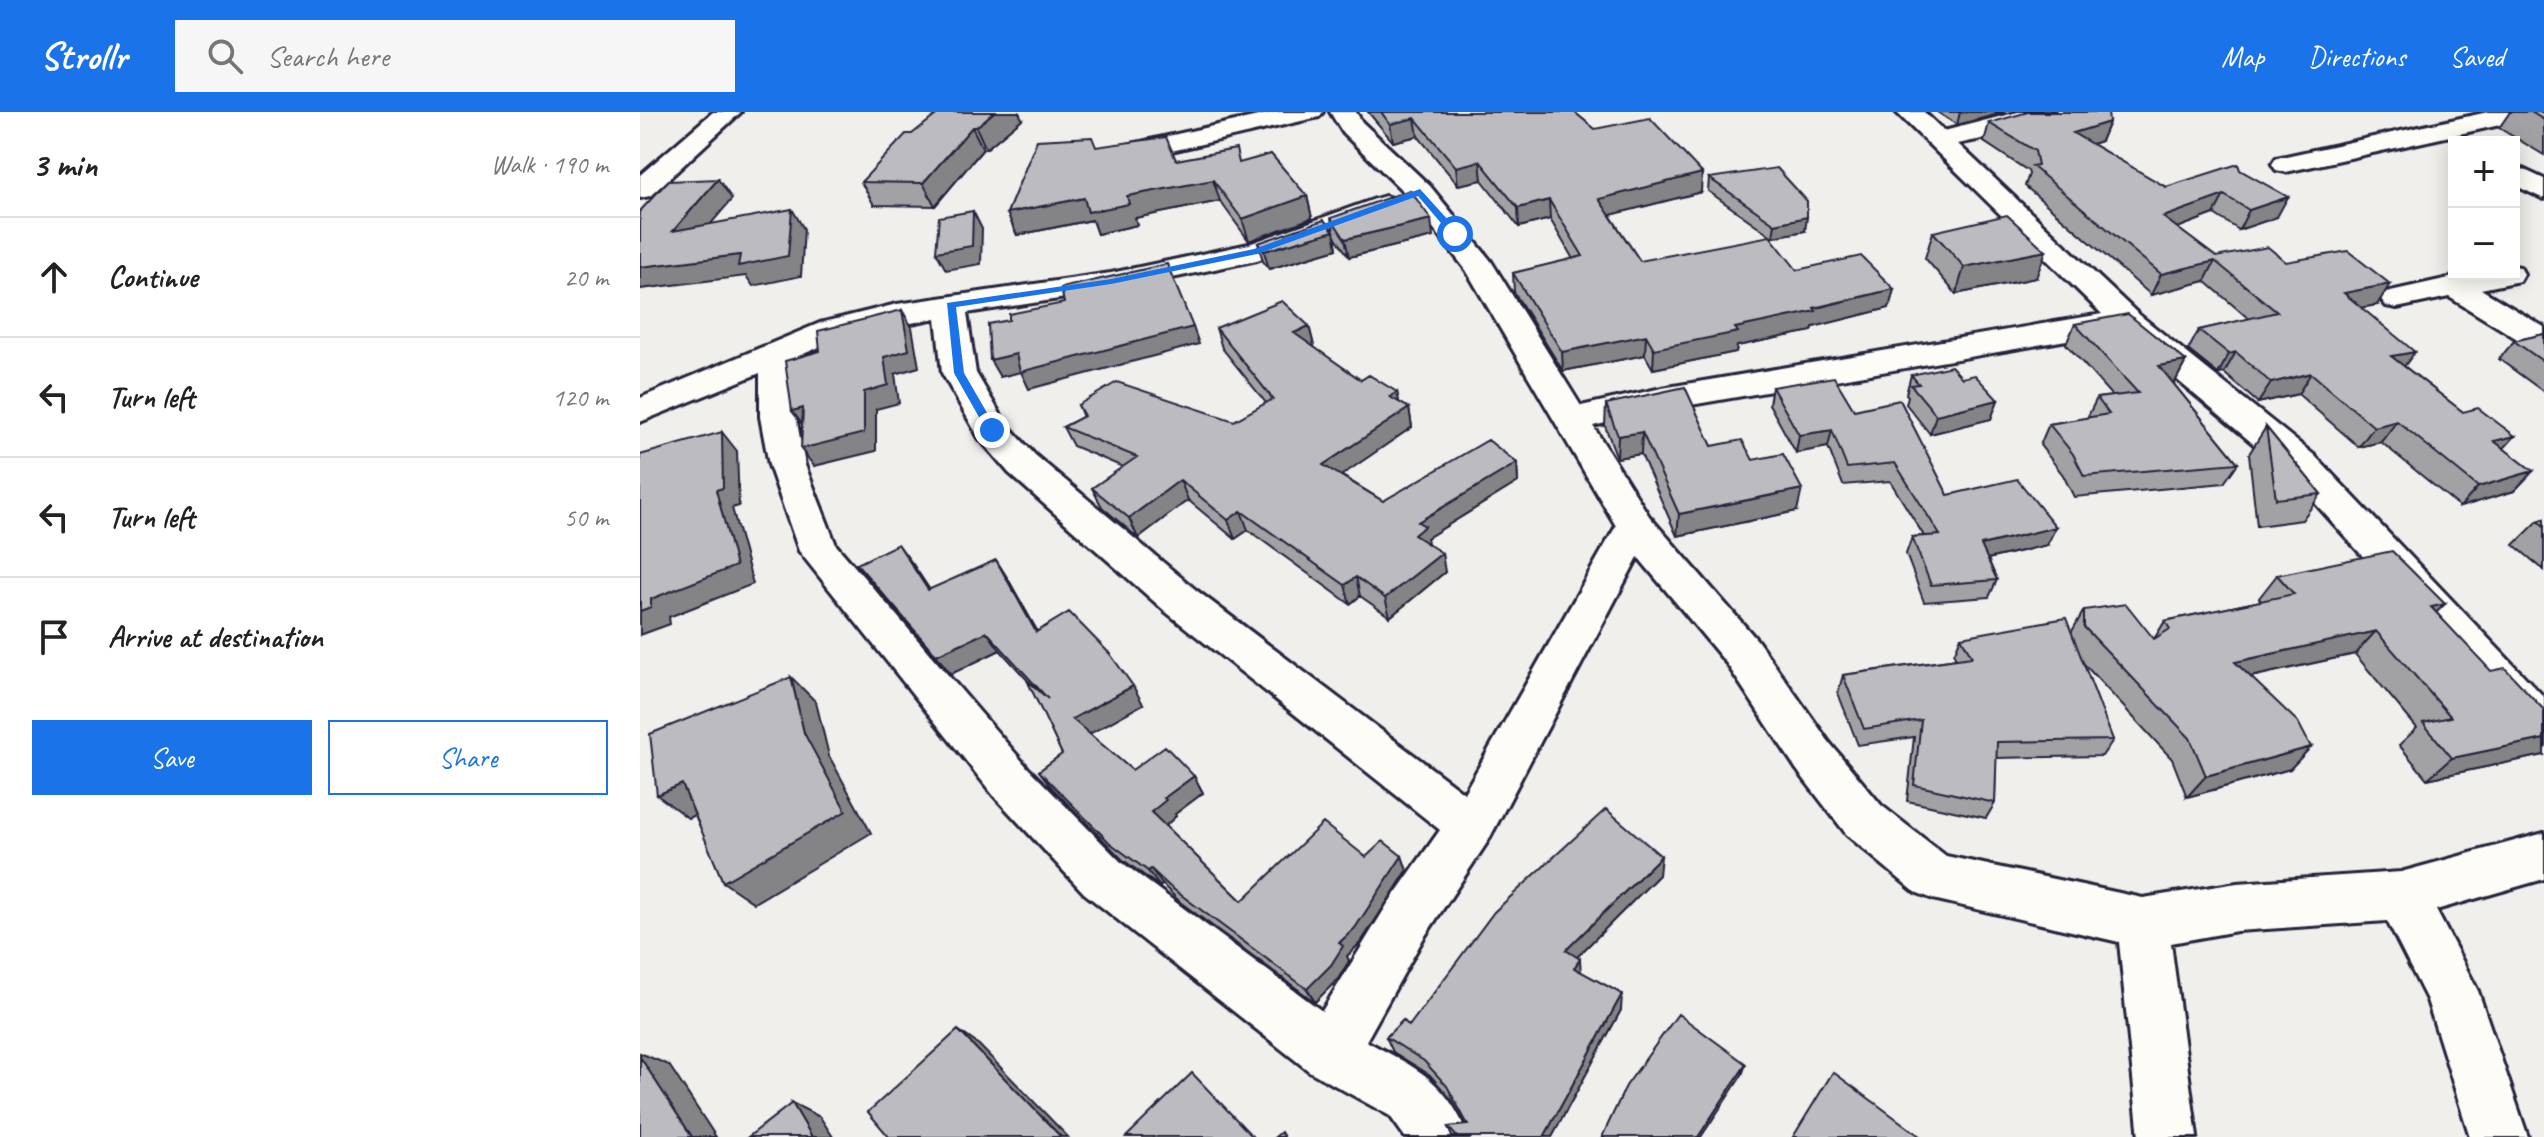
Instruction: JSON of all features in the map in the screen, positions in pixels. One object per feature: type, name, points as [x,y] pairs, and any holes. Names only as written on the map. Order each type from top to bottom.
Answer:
[{"type":"street","points":[[640,190],[728,112]]},
{"type":"street","points":[[1115,156],[1310,112]]},
{"type":"street","points":[[1343,112],[1352,127],[1420,192],[1480,267],[1635,526],[1742,652],[1813,756],[1864,820],[1933,876],[2143,923],[2237,907],[2401,896],[2544,856]]},
{"type":"street","points":[[1909,112],[2126,320],[2301,464],[2544,727]]},
{"type":"street","points":[[1940,140],[2007,125],[2041,112]]},
{"type":"street","points":[[2417,112],[2457,136],[2523,112]]},
{"type":"street","points":[[2286,164],[2448,137]]},
{"type":"street","points":[[2520,177],[2544,191]]},
{"type":"street","points":[[640,411],[832,330],[950,305],[1111,282],[1257,251],[1420,192]]},
{"type":"street","points":[[2520,272],[2544,266]]},
{"type":"street","points":[[2397,299],[2486,280]]},
{"type":"street","points":[[2455,287],[2544,341]]},
{"type":"street","points":[[950,305],[959,373],[992,430],[1022,464],[1181,601],[1471,826]]},
{"type":"street","points":[[1569,420],[1662,399],[2126,320]]},
{"type":"street","points":[[777,351],[778,417],[787,465],[819,551],[1011,782],[1102,877],[1329,1051],[1410,1096],[1440,1137]]},
{"type":"street","points":[[1329,1051],[1405,922],[1471,826],[1635,526]]},
{"type":"street","points":[[2401,896],[2451,991],[2499,1137]]},
{"type":"street","points":[[2143,923],[2168,1137]]},
{"type":"building","points":[[940,112],[994,112],[972,127],[923,183],[861,182],[906,134],[912,134]]},
{"type":"building","points":[[1381,112],[1574,112],[1595,129],[1650,118],[1702,173],[1599,199],[1640,261],[1770,236],[1797,270],[1861,256],[1894,289],[1814,308],[1816,311],[1735,328],[1738,332],[1654,349],[1646,335],[1562,352],[1513,273],[1583,256],[1549,200],[1518,208],[1480,161],[1456,167],[1415,118],[1390,124]]},
{"type":"building","points":[[2028,112],[2108,112],[2109,122],[2073,133],[2166,187],[2238,164],[2240,170],[2288,197],[2249,210],[2224,195],[2163,217],[2216,257],[2268,247],[2286,262],[2348,251],[2390,284],[2344,293],[2415,352],[2391,356],[2463,412],[2478,408],[2515,436],[2494,441],[2533,471],[2478,487],[2397,421],[2374,427],[2311,373],[2271,383],[2236,352],[2229,354],[2199,330],[2277,312],[2215,261],[2161,274],[2032,166],[2038,165],[2035,151],[1989,123]]},
{"type":"building","points":[[2531,112],[2544,112],[2544,120]]},
{"type":"building","points":[[1092,137],[1096,147],[1166,137],[1176,160],[1236,149],[1239,163],[1271,154],[1307,196],[1242,219],[1213,180],[1127,196],[1129,204],[1088,212],[1084,198],[1007,213],[1037,140]]},
{"type":"building","points":[[1777,168],[1807,201],[1807,217],[1775,224],[1709,178]]},
{"type":"building","points":[[718,179],[673,231],[792,209],[788,256],[738,266],[740,255],[640,267],[640,211],[668,181]]},
{"type":"building","points":[[1410,190],[1431,219],[1345,239],[1331,218]]},
{"type":"building","points":[[973,211],[972,246],[936,252],[939,217]]},
{"type":"building","points":[[2007,215],[2046,251],[1964,267],[1933,232]]},
{"type":"building","points":[[1324,220],[1334,231],[1264,251],[1258,243]]},
{"type":"building","points":[[1167,264],[1193,327],[1020,372],[1016,354],[990,360],[988,324],[1009,320],[1009,314],[1064,303],[1061,288]]},
{"type":"building","points":[[1282,301],[1309,326],[1294,333],[1361,380],[1369,375],[1397,392],[1390,397],[1409,408],[1323,465],[1383,501],[1488,440],[1517,463],[1418,522],[1425,526],[1414,535],[1442,553],[1385,598],[1356,577],[1345,585],[1241,511],[1228,520],[1180,480],[1129,518],[1092,488],[1137,457],[1063,427],[1084,416],[1078,405],[1117,382],[1234,421],[1273,399],[1216,328]]},
{"type":"building","points":[[902,310],[909,350],[884,357],[888,385],[864,392],[864,433],[801,449],[803,408],[792,411],[785,361],[820,351],[818,331]]},
{"type":"building","points":[[2128,314],[2186,361],[2159,366],[2238,463],[2084,476],[2073,454],[2049,424],[2109,414],[2097,398],[2138,393],[2075,324]]},
{"type":"building","points":[[2544,334],[2544,362],[2514,341]]},
{"type":"building","points":[[1951,366],[1962,378],[1975,375],[1998,400],[1936,415],[1911,385],[1919,384],[1911,375]]},
{"type":"building","points":[[1834,377],[1854,410],[1900,400],[1948,495],[2017,479],[2056,527],[1981,545],[1997,580],[1931,585],[1912,537],[1940,535],[1895,463],[1847,468],[1832,430],[1799,435],[1772,387]]},
{"type":"building","points":[[1685,387],[1712,446],[1742,440],[1753,460],[1783,454],[1802,489],[1679,514],[1642,432],[1618,436],[1606,404]]},
{"type":"building","points":[[2266,427],[2321,494],[2276,499]]},
{"type":"building","points":[[722,432],[723,488],[716,490],[736,566],[651,599],[651,607],[640,611],[640,455]]},
{"type":"building","points":[[898,544],[928,590],[996,560],[1036,632],[1069,612],[1110,654],[1133,686],[1072,719],[1132,770],[1165,746],[1194,776],[1151,812],[1242,901],[1323,823],[1366,857],[1383,841],[1402,856],[1355,928],[1339,943],[1343,946],[1331,965],[1307,989],[1169,886],[1151,869],[1148,871],[1110,843],[1039,771],[1062,754],[1027,680],[1048,699],[987,632],[936,655],[857,564]]},
{"type":"building","points":[[2392,551],[2445,604],[2431,607],[2491,671],[2505,668],[2544,710],[2544,739],[2452,758],[2423,723],[2451,717],[2376,631],[2235,662],[2298,722],[2311,747],[2206,776],[2190,738],[2084,627],[2084,610],[2126,604],[2154,639],[2170,629],[2165,621],[2294,594],[2277,575]]},
{"type":"building","points":[[2066,618],[2113,740],[1997,742],[1995,803],[1914,785],[1921,720],[1864,729],[1843,675],[1972,657],[1961,637]]},
{"type":"building","points":[[791,677],[804,733],[846,811],[723,882],[682,784],[657,795],[650,734]]},
{"type":"building","points":[[1606,809],[1661,856],[1566,950],[1580,959],[1574,968],[1622,994],[1544,1137],[1457,1137],[1448,1127],[1468,1125],[1447,1086],[1424,1061],[1386,1037],[1403,1020],[1409,1026],[1494,912]]},
{"type":"building","points":[[1678,1014],[1746,1064],[1698,1137],[1602,1137],[1626,1086]]},
{"type":"building","points":[[958,1030],[1061,1137],[889,1137],[868,1112]]},
{"type":"building","points":[[640,1057],[692,1137],[640,1137]]},
{"type":"building","points":[[1833,1072],[1921,1137],[1793,1137]]},
{"type":"building","points":[[1192,1073],[1253,1137],[1126,1137]]},
{"type":"building","points":[[792,1103],[812,1137],[748,1137]]},
{"type":"route","points":[[992,430],[959,373],[950,305],[1111,282],[1257,251],[1420,192],[1455,234]]}]
